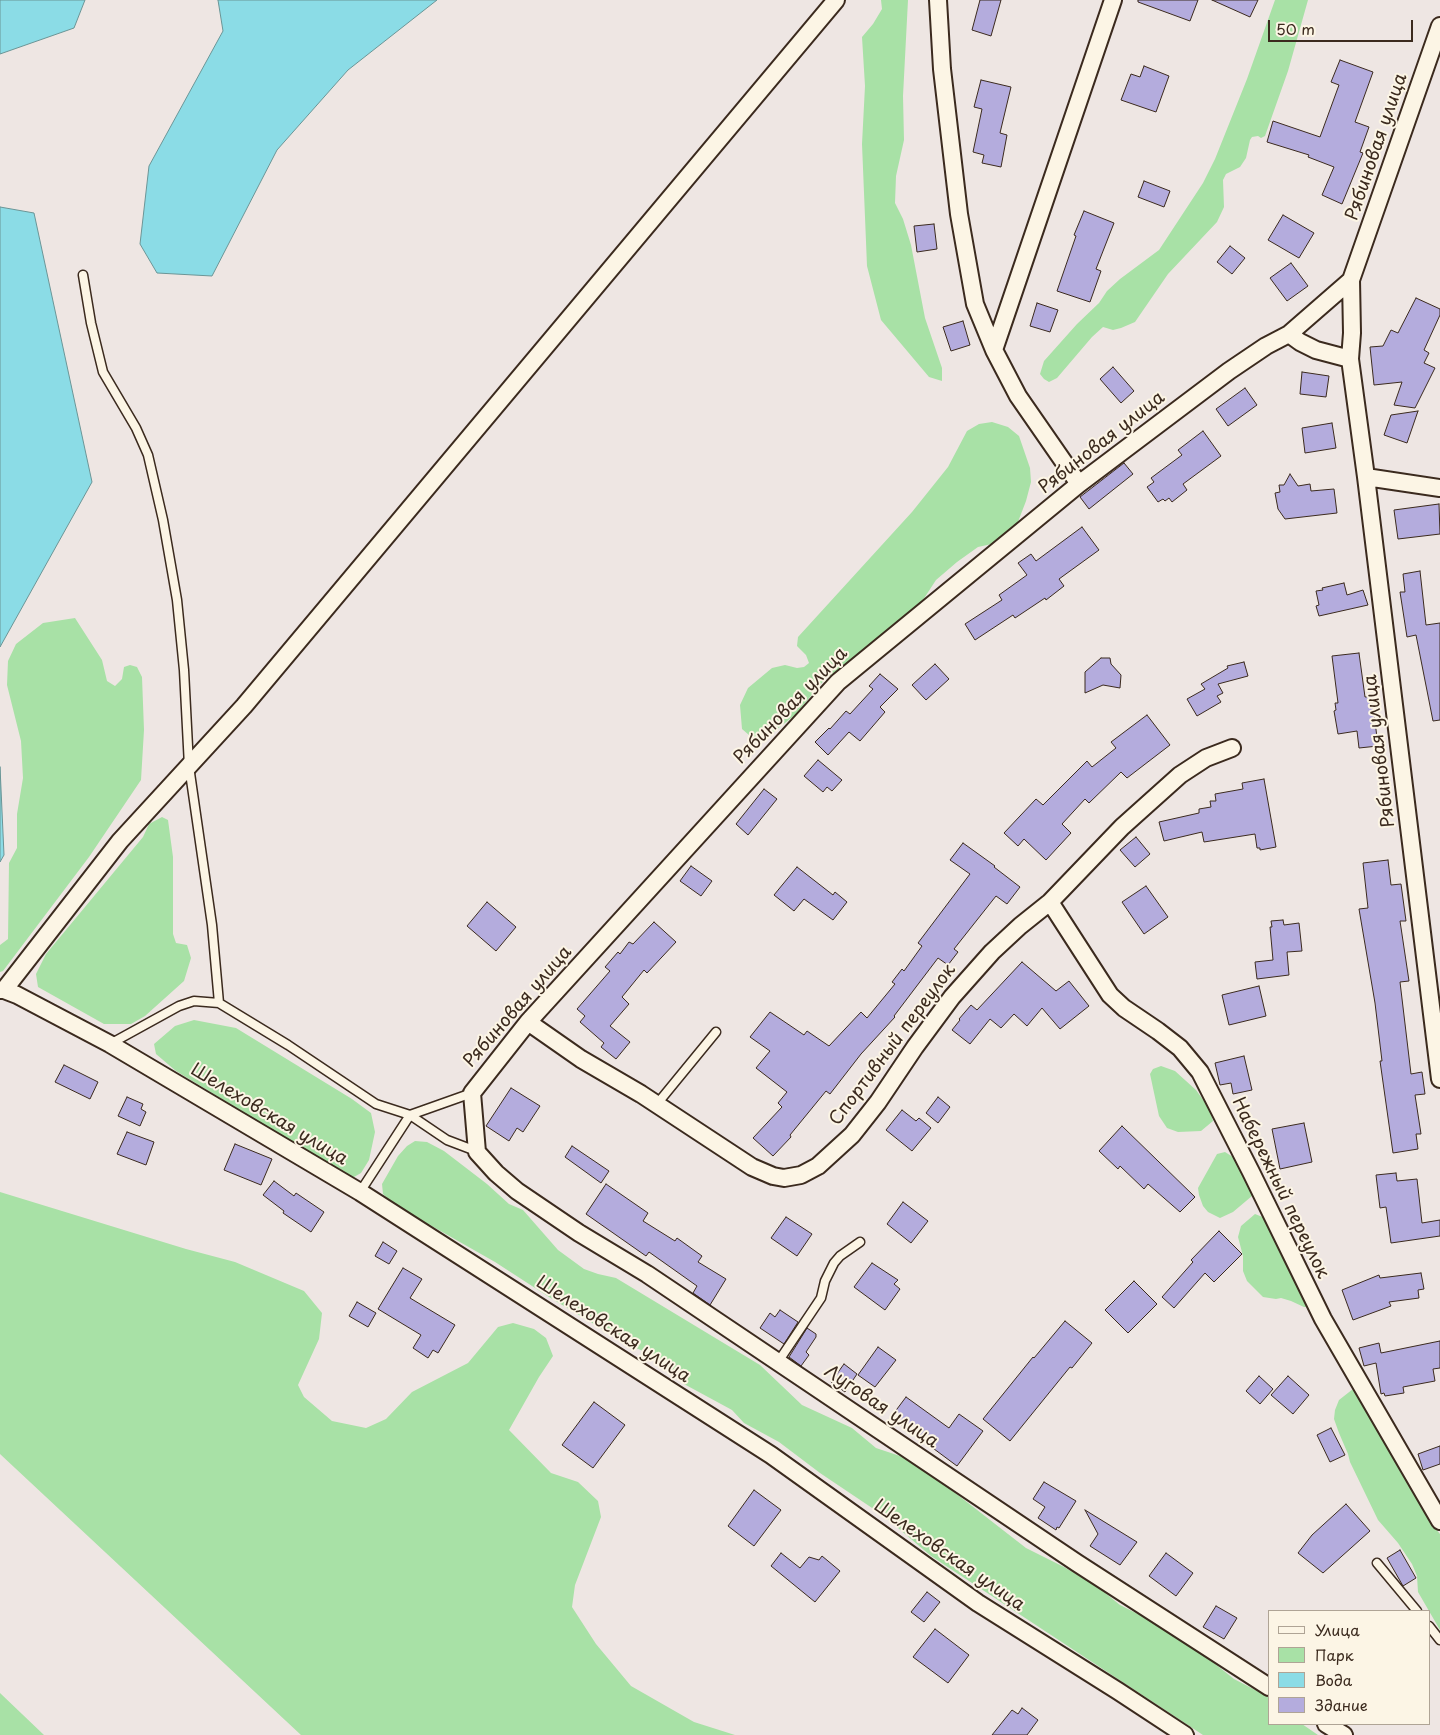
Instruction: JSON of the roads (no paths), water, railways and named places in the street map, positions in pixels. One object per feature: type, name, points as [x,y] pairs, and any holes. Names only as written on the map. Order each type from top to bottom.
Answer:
[{"type":"street","points":[[2,990],[120,841],[244,706],[836,0]]},
{"type":"street","points":[[938,0],[942,69],[959,214],[975,304],[994,350],[1018,396],[1078,484]]},
{"type":"street","points":[[994,350],[1113,0]]},
{"type":"street","name":"Рябиновая улица","points":[[1440,26],[1351,280],[1352,333],[1350,359],[1440,1079]]},
{"type":"street","name":"Рябиновая улица","points":[[477,1152],[472,1092],[528,1022],[838,682],[1078,484],[1229,371],[1266,346],[1289,334],[1351,280]]},
{"type":"street","points":[[1289,334],[1316,350],[1350,359]]},
{"type":"street","points":[[1366,477],[1440,488]]},
{"type":"street","name":"Спортивный переулок","points":[[528,1022],[581,1059],[657,1104],[763,1173],[784,1178],[810,1171],[828,1158],[852,1135],[878,1102],[935,1019],[975,970],[1020,926],[1050,902],[1122,827],[1180,775],[1206,758],[1232,748]]},
{"type":"street","name":"Набережный переулок","points":[[1050,902],[1110,995],[1124,1008],[1180,1048],[1200,1072],[1323,1319],[1440,1521]]},
{"type":"street","name":"Шелеховская улица","points":[[2,990],[110,1044],[360,1192],[771,1455],[978,1604],[1185,1735]]},
{"type":"street","name":"Луговая улица","points":[[477,1152],[496,1173],[530,1200],[585,1237],[647,1274],[1069,1558],[1268,1686]]},
{"type":"street","points":[[1328,1725],[1344,1735]]},
{"type":"lane","points":[[83,275],[91,323],[103,372],[136,428],[151,463],[163,520],[176,600],[184,670],[189,766],[212,926],[219,1003]]},
{"type":"lane","points":[[110,1044],[179,1006],[194,1001],[219,1003],[288,1045],[376,1104],[410,1115],[447,1140],[477,1152]]},
{"type":"lane","points":[[657,1104],[716,1032]]},
{"type":"lane","points":[[360,1192],[410,1115],[472,1092]]},
{"type":"lane","points":[[778,1362],[820,1298],[825,1281],[834,1263],[840,1256],[860,1242]]},
{"type":"lane","points":[[1377,1563],[1416,1610]]},
{"type":"lane","points":[[1430,1627],[1440,1640]]},
{"type":"water","points":[[0,0],[85,0],[74,28],[0,54]]},
{"type":"water","points":[[218,0],[437,0],[348,70],[277,150],[212,276],[157,273],[140,244],[149,166],[223,31]]},
{"type":"water","points":[[0,207],[34,213],[92,482],[0,647]]},
{"type":"water","points":[[0,767],[4,855],[0,862]]}]
